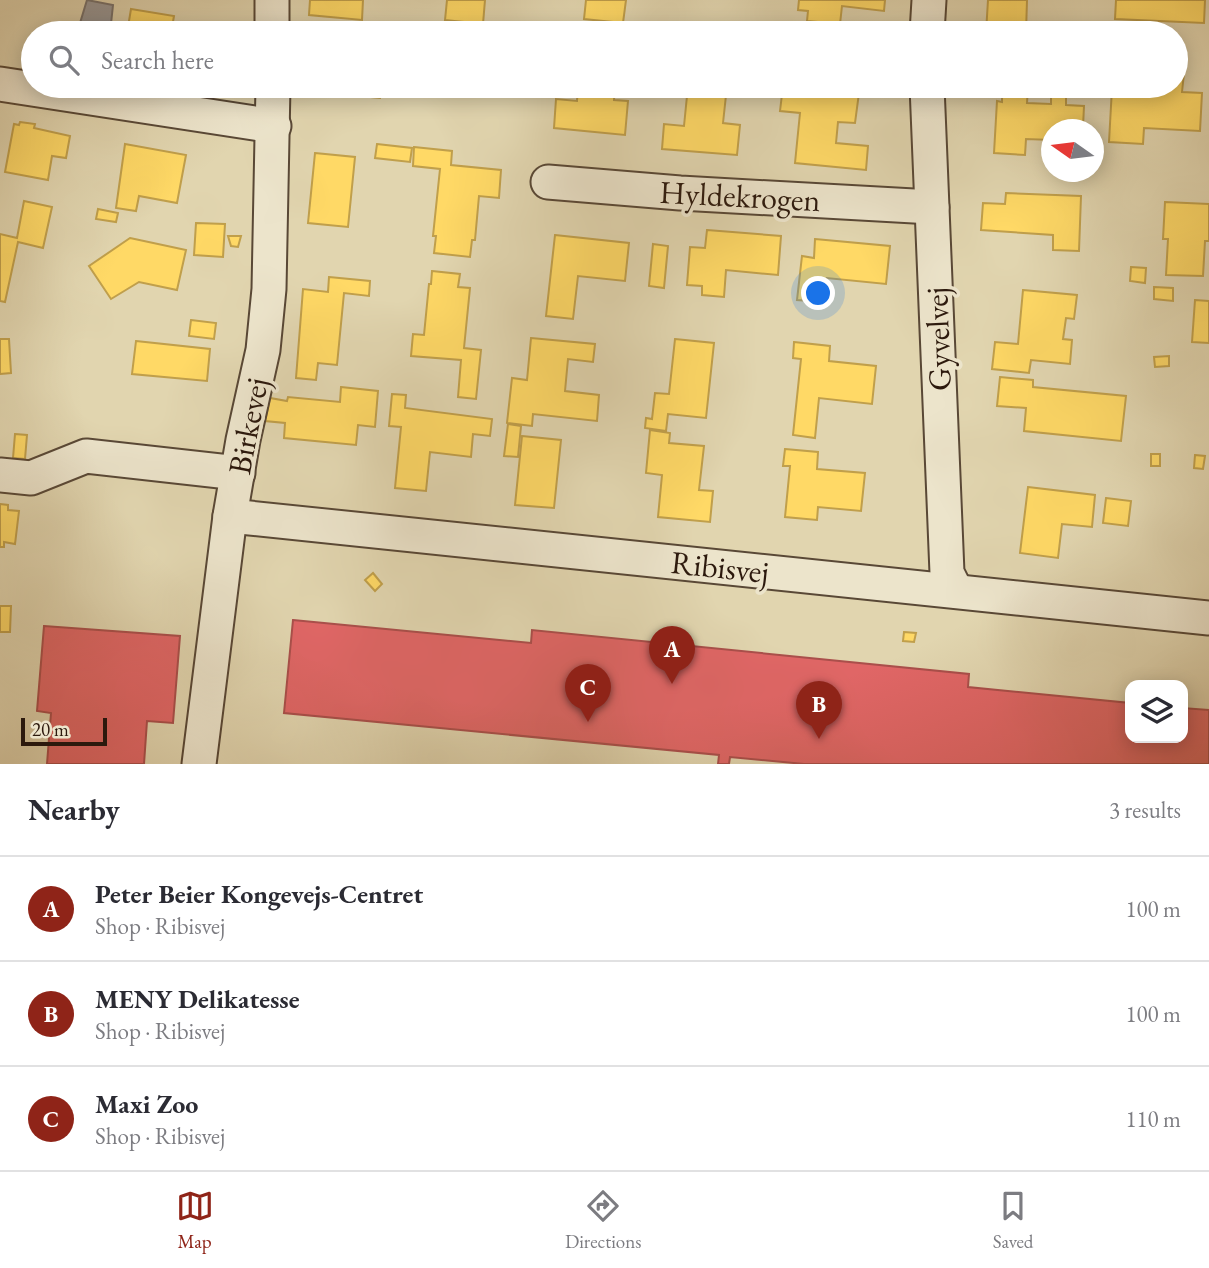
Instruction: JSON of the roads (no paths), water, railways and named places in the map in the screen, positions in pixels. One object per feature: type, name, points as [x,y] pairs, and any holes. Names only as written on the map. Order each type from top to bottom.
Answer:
[{"type":"street","points":[[272,0],[272,21]]},
{"type":"street","points":[[928,21],[929,0]]},
{"type":"street","points":[[0,84],[21,87]]},
{"type":"street","points":[[89,98],[274,127]]},
{"type":"street","name":"Birkevej","points":[[199,764],[230,516],[263,350],[270,289],[273,98]]},
{"type":"street","name":"Gyvelvej","points":[[927,98],[947,573],[956,591]]},
{"type":"street","name":"Hyldekrogen","points":[[548,182],[680,193],[932,207]]},
{"type":"street","points":[[0,475],[31,478],[86,456],[238,472]]},
{"type":"street","name":"Ribisvej","points":[[230,516],[1209,618]]},
{"type":"place","name":"Peter Beier Kongevejs-Centret","points":[[672,684]]},
{"type":"place","name":"Maxi Zoo","points":[[588,722]]},
{"type":"place","name":"MENY Delikatesse","points":[[819,739]]}]
